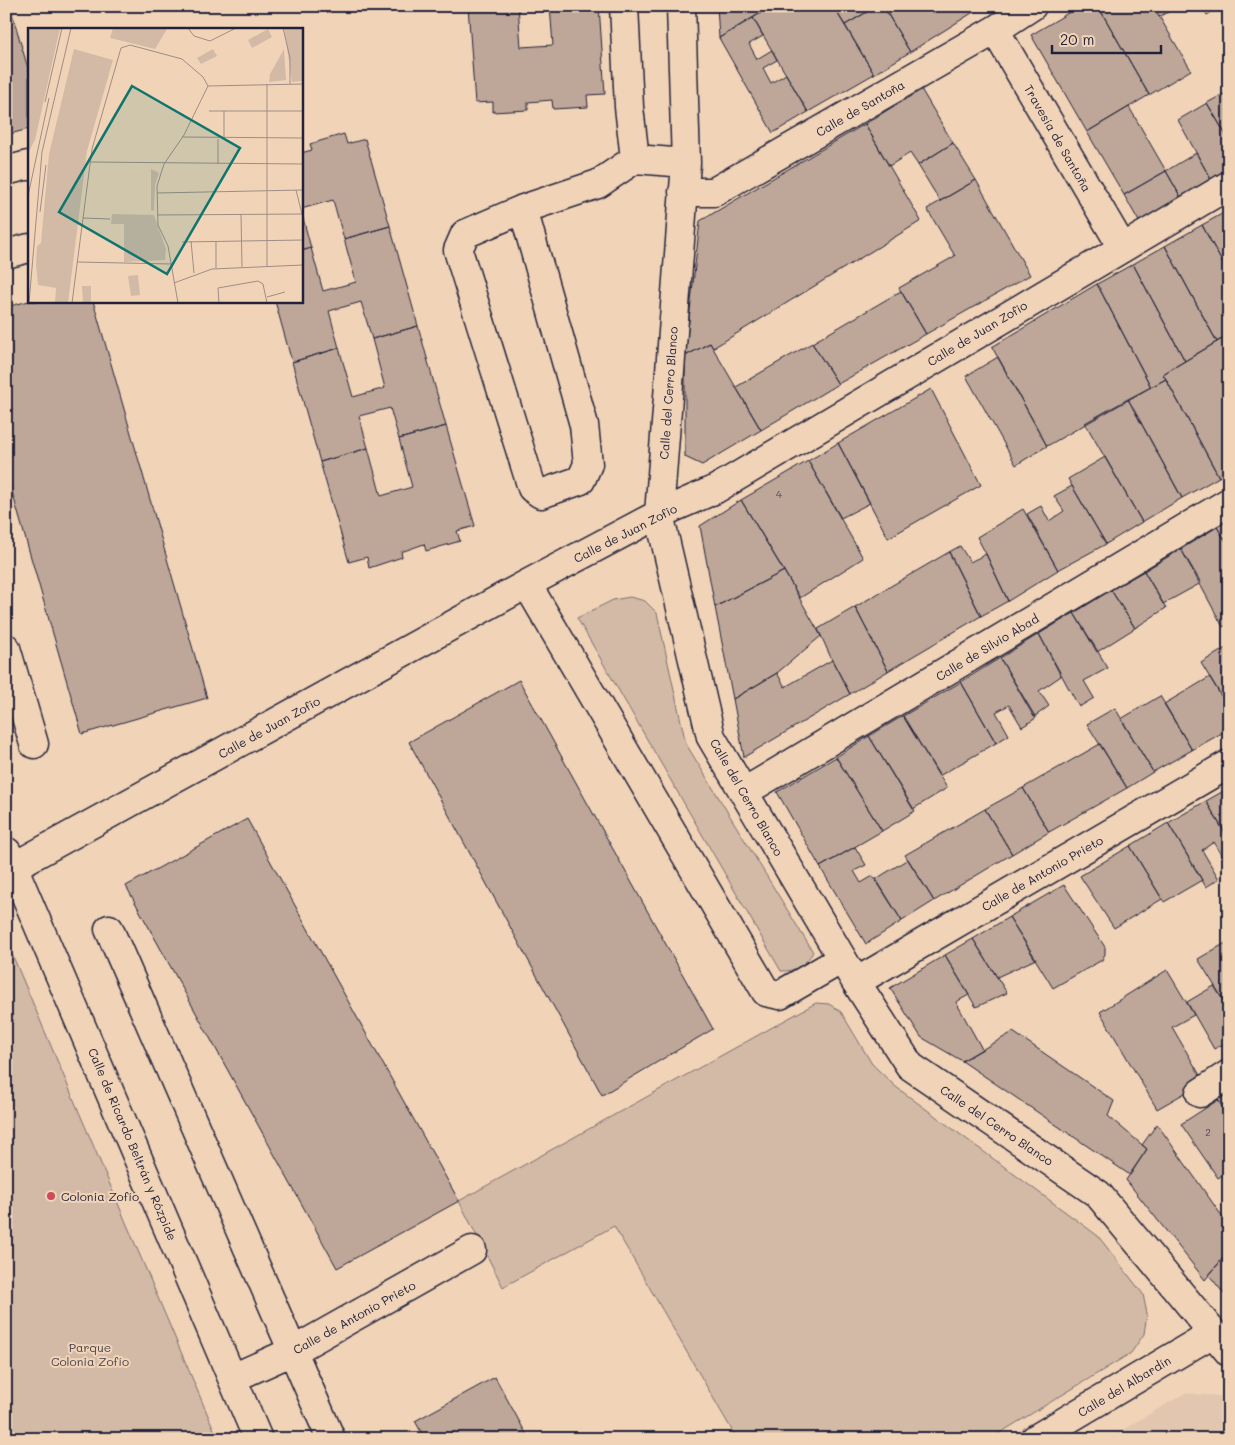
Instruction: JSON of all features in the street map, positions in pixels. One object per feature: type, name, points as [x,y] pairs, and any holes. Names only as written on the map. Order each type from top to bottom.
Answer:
[{"type":"street","points":[[624,6],[629,107],[636,159]]},
{"type":"street","name":"Calle del Cerro Blanco","points":[[681,6],[686,163],[659,514],[712,737],[842,959],[910,1066],[1098,1194],[1221,1343]]},
{"type":"street","name":"Calle de Santoña","points":[[683,192],[714,192],[995,30],[1032,6]]},
{"type":"street","name":"Travesía de Santoña","points":[[995,30],[1122,247]]},
{"type":"street","points":[[523,209],[584,425],[588,464],[581,480],[541,494],[532,488],[458,250],[464,234],[523,209],[598,184],[636,159],[686,163]]},
{"type":"street","points":[[6,171],[28,164]]},
{"type":"street","name":"Calle de Juan Zofio","points":[[10,858],[659,514],[716,489],[1229,185]]},
{"type":"street","points":[[6,254],[28,248]]},
{"type":"street","name":"Calle de Silvio Abad","points":[[744,792],[1229,502]]},
{"type":"street","points":[[526,584],[766,992],[780,995],[842,959]]},
{"type":"street","points":[[6,648],[34,744]]},
{"type":"street","name":"Calle de Antonio Prieto","points":[[856,982],[1229,764]]},
{"type":"street","name":"Calle de Ricardo Beltrán y Rózpide","points":[[10,858],[258,1439]]},
{"type":"street","points":[[109,929],[331,1439]]},
{"type":"street","points":[[1200,1093],[1229,1074]]},
{"type":"street","name":"Calle de Antonio Prieto","points":[[233,1378],[293,1351],[472,1250]]},
{"type":"street","name":"Calle del Albardín","points":[[1035,1439],[1221,1343]]},
{"type":"shaded area","points":[[1185,1393],[1229,1397],[1229,1439],[1107,1439]]},
{"type":"green space","points":[[630,597],[645,601],[657,613],[686,744],[813,952],[803,964],[795,969],[781,971],[577,618],[613,600]]},
{"type":"green space","name":"Parque Colonia Zofío","points":[[6,940],[218,1439],[6,1439]]},
{"type":"green space","points":[[816,1003],[829,1004],[841,1012],[872,1064],[896,1087],[1098,1236],[1143,1294],[1147,1314],[1144,1334],[1131,1353],[990,1439],[737,1439],[614,1226],[503,1287],[459,1201]]},
{"type":"building","points":[[6,6],[10,6],[28,69],[28,129],[6,135]]},
{"type":"building","points":[[468,6],[518,6],[521,47],[553,45],[550,6],[599,6],[605,94],[587,95],[588,107],[553,109],[552,100],[528,102],[528,110],[493,112],[493,102],[475,103]]},
{"type":"building","points":[[717,6],[772,6],[719,38]]},
{"type":"building","points":[[772,6],[833,6],[874,74],[808,112],[753,18]]},
{"type":"building","points":[[833,6],[877,6],[845,25]]},
{"type":"building","points":[[877,6],[883,6],[910,52],[874,74],[845,25]]},
{"type":"building","points":[[883,6],[983,6],[910,52]]},
{"type":"building","points":[[1080,6],[1098,6],[1149,95],[1087,132],[1031,35]]},
{"type":"building","points":[[1098,6],[1153,6],[1191,70],[1149,95]]},
{"type":"building","points":[[1153,6],[1179,6],[1159,17]]},
{"type":"building","points":[[1202,6],[1222,6],[1207,15]]},
{"type":"building","points":[[753,18],[763,36],[749,44],[757,59],[772,50],[777,60],[763,68],[771,83],[786,74],[808,112],[773,133],[719,38]]},
{"type":"building","points":[[921,89],[953,143],[918,165],[910,153],[889,166],[865,124]]},
{"type":"building","points":[[1229,91],[1229,140],[1207,103]]},
{"type":"building","points":[[1207,103],[1229,140],[1229,173],[1213,183],[1178,120]]},
{"type":"building","points":[[1129,107],[1166,171],[1124,195],[1087,132]]},
{"type":"building","points":[[865,124],[921,221],[713,348],[710,343],[685,356],[700,221]]},
{"type":"building","points":[[344,134],[347,144],[365,139],[390,226],[344,239],[333,200],[302,209],[302,153],[312,150],[310,144]]},
{"type":"building","points":[[953,143],[976,180],[940,201],[918,165]]},
{"type":"building","points":[[1196,153],[1213,183],[1183,201],[1166,171]]},
{"type":"building","points":[[1166,171],[1183,201],[1141,225],[1124,195]]},
{"type":"building","points":[[976,180],[1030,275],[926,334],[899,288],[955,256],[927,209]]},
{"type":"building","points":[[1229,210],[1229,275],[1202,225]]},
{"type":"building","points":[[302,215],[311,248],[302,251]]},
{"type":"building","points":[[1202,225],[1229,275],[1229,335],[1217,342],[1165,246]]},
{"type":"building","points":[[390,226],[418,326],[372,339],[361,302],[329,311],[339,348],[292,362],[275,302],[302,302],[302,251],[311,248],[323,291],[356,282],[344,239]]},
{"type":"building","points":[[1165,246],[1217,342],[1185,361],[1133,264]]},
{"type":"building","points":[[1133,264],[1185,361],[1163,374],[1166,379],[1151,387],[1097,284]]},
{"type":"building","points":[[1097,284],[1151,387],[1047,446],[992,347]]},
{"type":"building","points":[[901,291],[926,334],[838,384],[812,343]]},
{"type":"building","points":[[28,301],[93,302],[207,698],[82,734],[6,471],[6,307]]},
{"type":"building","points":[[418,326],[446,426],[399,439],[390,408],[359,416],[368,448],[320,462],[292,362],[339,348],[353,397],[385,388],[372,339]]},
{"type":"building","points":[[1228,335],[1229,471],[1219,477],[1163,374]]},
{"type":"building","points":[[710,343],[761,430],[702,465],[685,457],[685,356]]},
{"type":"building","points":[[812,343],[838,384],[761,430],[736,387]]},
{"type":"building","points":[[998,357],[1047,446],[1016,465],[966,376]]},
{"type":"building","points":[[1166,379],[1219,477],[1182,498],[1128,399]]},
{"type":"building","points":[[931,389],[981,485],[888,538],[838,443]]},
{"type":"building","points":[[1128,399],[1182,498],[1142,522],[1085,423]]},
{"type":"building","points":[[446,426],[475,526],[457,531],[460,541],[426,551],[424,544],[401,552],[402,557],[369,568],[367,557],[349,562],[320,462],[368,448],[381,496],[412,487],[399,439]]},
{"type":"building","points":[[838,443],[870,503],[841,518],[808,461]]},
{"type":"building","points":[[1105,457],[1142,522],[1106,544],[1068,479]]},
{"type":"building","points":[[808,461],[863,558],[800,598],[741,500]]},
{"type":"building","points":[[1072,486],[1106,544],[1058,570],[1027,514],[1041,506],[1049,521],[1064,511],[1054,496]]},
{"type":"building","points":[[741,500],[784,571],[715,607],[700,526]]},
{"type":"building","points":[[1023,509],[1058,570],[1008,601],[977,537]]},
{"type":"building","points":[[1229,520],[1229,546],[1217,527]]},
{"type":"building","points":[[1217,527],[1229,546],[1229,624],[1223,627],[1181,549]]},
{"type":"building","points":[[960,546],[970,562],[986,554],[1008,601],[981,616],[949,552]]},
{"type":"building","points":[[1181,549],[1201,583],[1163,604],[1144,571]]},
{"type":"building","points":[[949,552],[981,616],[888,671],[855,607]]},
{"type":"building","points":[[784,571],[821,636],[777,673],[733,699],[715,607]]},
{"type":"building","points":[[1144,571],[1166,608],[1135,628],[1111,590]]},
{"type":"building","points":[[1111,590],[1135,628],[1097,652],[1074,613]]},
{"type":"building","points":[[855,607],[888,671],[850,694],[818,629]]},
{"type":"building","points":[[1074,613],[1108,668],[1084,681],[1094,698],[1079,707],[1039,634]]},
{"type":"building","points":[[1039,634],[1061,676],[1039,691],[1049,706],[1034,717],[1000,658]]},
{"type":"building","points":[[1229,646],[1229,709],[1201,663]]},
{"type":"building","points":[[1000,658],[1036,718],[1022,727],[1009,705],[996,712],[1009,735],[996,743],[961,682]]},
{"type":"building","points":[[832,660],[850,694],[744,757],[733,699],[777,673],[785,687]]},
{"type":"building","points":[[1210,677],[1229,709],[1229,729],[1192,750],[1164,704]]},
{"type":"building","points":[[519,680],[713,1029],[602,1095],[409,742]]},
{"type":"building","points":[[961,682],[996,743],[939,776],[903,716]]},
{"type":"building","points":[[1160,696],[1192,750],[1153,772],[1121,719]]},
{"type":"building","points":[[1115,708],[1153,772],[1127,788],[1087,724]]},
{"type":"building","points":[[903,716],[947,788],[913,809],[869,736]]},
{"type":"building","points":[[869,736],[915,811],[882,831],[836,757]]},
{"type":"building","points":[[1100,744],[1127,788],[1049,832],[1023,788]]},
{"type":"building","points":[[836,757],[882,831],[820,867],[777,792]]},
{"type":"building","points":[[1023,788],[1049,832],[1012,854],[985,809]]},
{"type":"building","points":[[1229,788],[1229,840],[1206,801]]},
{"type":"building","points":[[1206,801],[1229,840],[1229,867],[1214,842],[1202,850],[1219,879],[1206,887],[1168,823]]},
{"type":"building","points":[[985,809],[1012,854],[934,901],[905,855]]},
{"type":"building","points":[[247,819],[459,1201],[337,1268],[126,886]]},
{"type":"building","points":[[1168,823],[1202,880],[1164,902],[1130,846]]},
{"type":"building","points":[[1130,846],[1162,899],[1114,928],[1080,876]]},
{"type":"building","points":[[855,847],[866,865],[854,871],[861,883],[873,876],[902,921],[866,944],[820,867]]},
{"type":"building","points":[[908,859],[934,901],[902,921],[876,879]]},
{"type":"building","points":[[1064,885],[1105,947],[1105,954],[1102,960],[1053,988],[1009,917]]},
{"type":"building","points":[[1009,917],[1036,959],[997,977],[973,939]]},
{"type":"building","points":[[973,939],[1007,993],[976,1007],[945,955]]},
{"type":"building","points":[[1229,941],[1229,1002],[1226,1004],[1198,959]]},
{"type":"building","points":[[945,955],[969,995],[956,1002],[982,1049],[962,1061],[921,1037],[890,988]]},
{"type":"building","points":[[1167,970],[1194,1015],[1172,1027],[1204,1082],[1157,1109],[1100,1012]]},
{"type":"building","points":[[1214,986],[1229,1010],[1229,1041],[1214,1049],[1187,1002]]},
{"type":"building","points":[[1013,1032],[1114,1101],[1108,1116],[1147,1149],[1130,1175],[962,1061]]},
{"type":"building","points":[[1229,1093],[1229,1117],[1218,1100]]},
{"type":"building","points":[[1218,1100],[1229,1117],[1229,1141],[1222,1145],[1229,1155],[1229,1171],[1218,1178],[1181,1124]]},
{"type":"building","points":[[1157,1124],[1229,1226],[1229,1251],[1205,1280],[1126,1180],[1147,1149],[1142,1145]]},
{"type":"building","points":[[1229,1251],[1229,1300],[1209,1275]]},
{"type":"building","points":[[495,1377],[529,1439],[425,1439],[415,1421]]},
{"type":"place","name":"Colonia Zofío","points":[[51,1196]]}]
